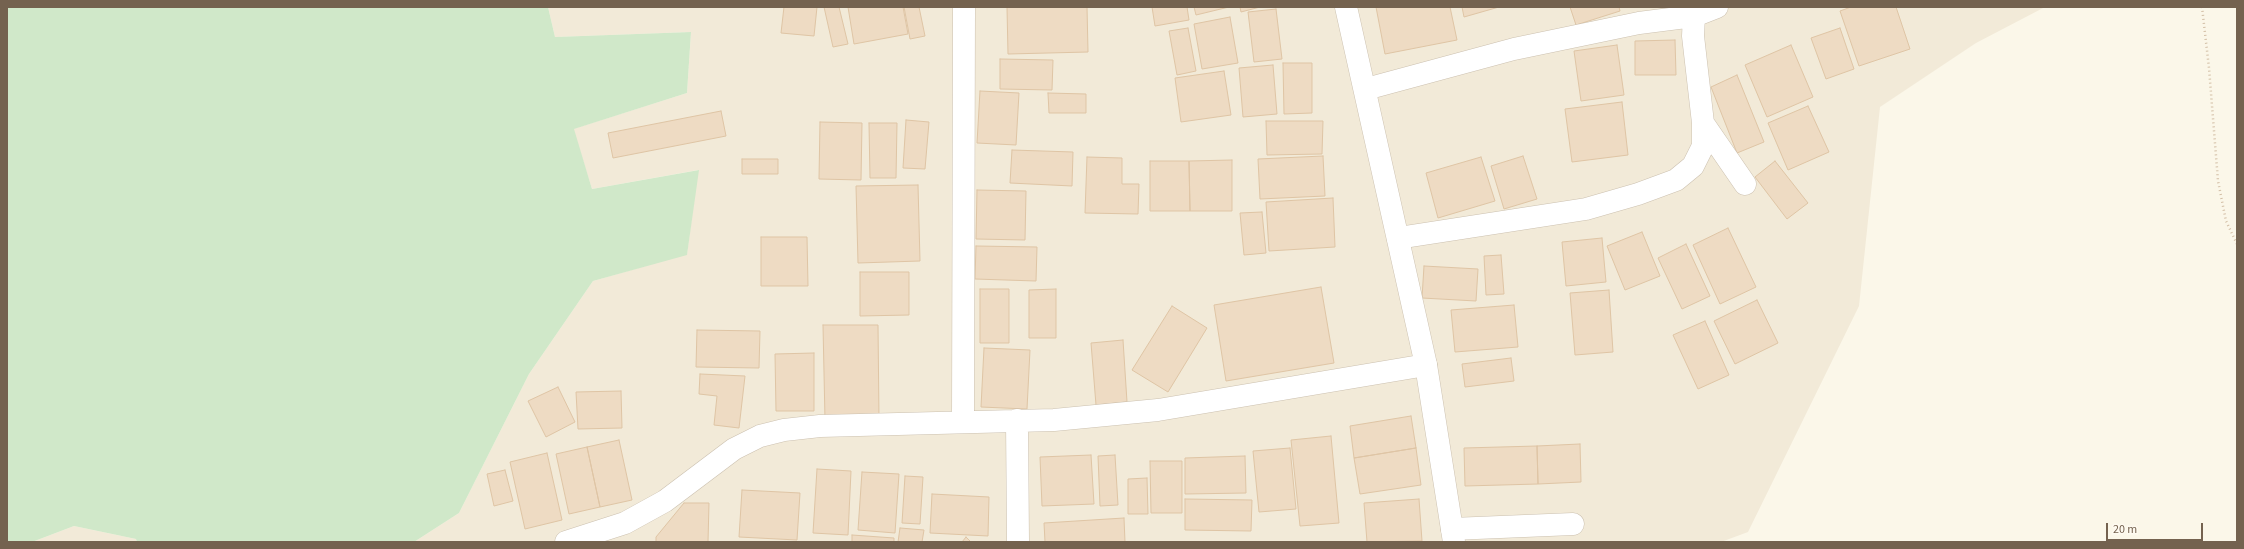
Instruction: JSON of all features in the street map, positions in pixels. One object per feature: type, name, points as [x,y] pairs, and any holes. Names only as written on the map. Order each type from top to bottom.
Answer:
[{"type":"street","points":[[963,421],[964,7]]},
{"type":"street","points":[[1346,7],[1366,90],[1426,365],[1453,535],[1573,524]]},
{"type":"street","points":[[1366,90],[1514,50],[1639,23],[1694,16],[1717,7]]},
{"type":"street","points":[[1398,238],[1586,209],[1638,194],[1676,180],[1694,166],[1703,146],[1703,123],[1693,36],[1694,16]]},
{"type":"street","points":[[1703,123],[1745,184]]},
{"type":"street","points":[[566,542],[625,523],[665,501],[734,449],[760,436],[784,430],[820,426],[963,421],[1054,420],[1158,410],[1426,365]]},
{"type":"street","points":[[1017,420],[1018,542]]},
{"type":"path","points":[[2202,7],[2209,68],[2218,181],[2226,222],[2237,244]]},
{"type":"shaded area","points":[[548,7],[2045,7],[1976,43],[1880,107],[1859,306],[1748,532],[1721,542],[414,542],[459,513],[529,374],[593,281],[687,254],[698,170],[592,189],[573,129],[687,93],[691,32],[555,37]]},
{"type":"shaded area","points":[[74,526],[136,539],[137,542],[32,542]]},
{"type":"green space","points":[[7,7],[548,7],[555,37],[691,32],[687,93],[574,129],[592,189],[699,170],[687,255],[593,281],[529,374],[459,513],[414,542],[137,542],[136,539],[74,526],[32,542],[7,542]]},
{"type":"building","points":[[784,7],[817,7],[814,36],[781,33]]},
{"type":"building","points":[[824,7],[839,7],[848,44],[833,47]]},
{"type":"building","points":[[848,7],[903,7],[908,34],[854,44]]},
{"type":"building","points":[[904,7],[919,7],[925,36],[910,39]]},
{"type":"building","points":[[1007,7],[1087,7],[1088,52],[1008,54]]},
{"type":"building","points":[[1152,7],[1187,7],[1189,20],[1155,26]]},
{"type":"building","points":[[1194,7],[1229,7],[1196,15]]},
{"type":"building","points":[[1240,7],[1260,7],[1241,12]]},
{"type":"building","points":[[1376,7],[1450,7],[1457,40],[1385,54]]},
{"type":"building","points":[[1462,7],[1499,7],[1464,17]]},
{"type":"building","points":[[1570,7],[1619,7],[1620,11],[1576,25]]},
{"type":"building","points":[[1851,7],[1896,7],[1910,49],[1859,66],[1840,11]]},
{"type":"building","points":[[1276,9],[1282,59],[1254,62],[1248,12]]},
{"type":"building","points":[[1230,17],[1238,63],[1202,69],[1194,24]]},
{"type":"building","points":[[1188,28],[1196,71],[1177,75],[1169,31]]},
{"type":"building","points":[[1840,28],[1854,69],[1826,79],[1811,38]]},
{"type":"building","points":[[1675,40],[1676,75],[1635,75],[1635,41]]},
{"type":"building","points":[[1617,45],[1624,95],[1581,101],[1574,51]]},
{"type":"building","points":[[1791,45],[1813,97],[1767,117],[1745,65]]},
{"type":"building","points":[[1000,59],[1053,60],[1052,90],[1000,89]]},
{"type":"building","points":[[1283,63],[1312,63],[1312,113],[1284,114]]},
{"type":"building","points":[[1273,65],[1277,114],[1243,117],[1239,68]]},
{"type":"building","points":[[1224,71],[1231,115],[1181,122],[1175,78]]},
{"type":"building","points":[[1737,75],[1764,142],[1737,153],[1711,87]]},
{"type":"building","points":[[980,91],[1019,93],[1016,145],[977,143]]},
{"type":"building","points":[[1048,93],[1086,94],[1086,113],[1049,113]]},
{"type":"building","points":[[1622,102],[1628,155],[1572,162],[1565,109]]},
{"type":"building","points":[[1808,106],[1829,152],[1788,170],[1768,123]]},
{"type":"building","points":[[721,111],[726,136],[613,158],[608,133]]},
{"type":"building","points":[[906,120],[929,122],[925,169],[903,168]]},
{"type":"building","points":[[1266,121],[1323,121],[1322,154],[1267,155]]},
{"type":"building","points":[[820,122],[862,123],[861,180],[819,179]]},
{"type":"building","points":[[869,123],[897,123],[896,178],[870,178]]},
{"type":"building","points":[[1012,150],[1073,152],[1072,186],[1010,183]]},
{"type":"building","points":[[1323,156],[1325,196],[1260,199],[1258,159]]},
{"type":"building","points":[[1523,156],[1537,199],[1504,209],[1491,166]]},
{"type":"building","points":[[1087,157],[1122,158],[1122,184],[1139,184],[1138,214],[1085,213]]},
{"type":"building","points":[[1481,157],[1495,201],[1438,218],[1426,173]]},
{"type":"building","points":[[742,159],[778,159],[778,174],[742,174]]},
{"type":"building","points":[[1232,160],[1232,211],[1190,211],[1189,161]]},
{"type":"building","points":[[1150,161],[1189,161],[1190,211],[1150,211]]},
{"type":"building","points":[[1775,161],[1808,203],[1787,219],[1755,177]]},
{"type":"building","points":[[918,185],[920,261],[858,263],[856,186]]},
{"type":"building","points":[[977,190],[1026,191],[1025,240],[976,239]]},
{"type":"building","points":[[1333,198],[1335,247],[1269,251],[1266,202]]},
{"type":"building","points":[[1262,212],[1266,253],[1244,255],[1240,213]]},
{"type":"building","points":[[1728,228],[1756,287],[1720,304],[1693,245]]},
{"type":"building","points":[[1642,232],[1660,276],[1625,290],[1607,246]]},
{"type":"building","points":[[761,237],[807,237],[808,286],[761,286]]},
{"type":"building","points":[[1602,238],[1606,282],[1566,286],[1562,242]]},
{"type":"building","points":[[1686,244],[1710,296],[1682,309],[1658,258]]},
{"type":"building","points":[[976,246],[1037,247],[1036,281],[975,279]]},
{"type":"building","points":[[1501,255],[1504,294],[1486,295],[1484,256]]},
{"type":"building","points":[[1424,266],[1478,269],[1476,301],[1422,298]]},
{"type":"building","points":[[860,272],[909,272],[909,315],[860,316]]},
{"type":"building","points":[[1321,287],[1334,363],[1226,381],[1214,305]]},
{"type":"building","points":[[980,289],[1009,289],[1009,343],[980,343]]},
{"type":"building","points":[[1056,289],[1056,338],[1029,338],[1029,290]]},
{"type":"building","points":[[1609,290],[1613,352],[1575,355],[1570,293]]},
{"type":"building","points":[[1757,300],[1778,343],[1735,364],[1714,321]]},
{"type":"building","points":[[1514,305],[1518,347],[1455,352],[1451,310]]},
{"type":"building","points":[[1172,306],[1207,328],[1168,392],[1132,370]]},
{"type":"building","points":[[1705,321],[1729,375],[1698,389],[1673,335]]},
{"type":"building","points":[[823,325],[878,325],[879,419],[825,420]]},
{"type":"building","points":[[697,330],[760,331],[759,368],[696,367]]},
{"type":"building","points":[[1123,340],[1127,402],[1096,405],[1091,343]]},
{"type":"building","points":[[984,348],[1030,350],[1027,409],[981,407]]},
{"type":"building","points":[[814,353],[814,411],[776,411],[775,354]]},
{"type":"building","points":[[1511,358],[1514,381],[1465,387],[1462,364]]},
{"type":"building","points":[[700,374],[745,376],[739,428],[714,425],[717,396],[699,394]]},
{"type":"building","points":[[558,387],[575,422],[546,437],[528,401]]},
{"type":"building","points":[[621,391],[622,428],[578,429],[576,392]]},
{"type":"building","points":[[1411,416],[1416,448],[1354,458],[1350,426]]},
{"type":"building","points":[[1331,436],[1339,523],[1300,526],[1291,440]]},
{"type":"building","points":[[619,440],[632,500],[600,507],[587,447]]},
{"type":"building","points":[[1580,444],[1581,482],[1538,484],[1537,446]]},
{"type":"building","points":[[1537,446],[1538,484],[1465,486],[1464,448]]},
{"type":"building","points":[[587,447],[600,507],[569,514],[556,454]]},
{"type":"building","points":[[1290,448],[1296,509],[1259,512],[1253,451]]},
{"type":"building","points":[[1416,448],[1421,485],[1360,494],[1354,458]]},
{"type":"building","points":[[547,453],[562,520],[525,529],[510,462]]},
{"type":"building","points":[[1091,455],[1094,504],[1042,506],[1040,457]]},
{"type":"building","points":[[1115,455],[1118,505],[1100,506],[1098,456]]},
{"type":"building","points":[[1245,456],[1246,493],[1185,494],[1185,458]]},
{"type":"building","points":[[1150,461],[1182,461],[1182,513],[1151,513]]},
{"type":"building","points":[[817,469],[851,471],[848,535],[813,533]]},
{"type":"building","points":[[505,470],[513,501],[494,506],[487,474]]},
{"type":"building","points":[[862,472],[899,474],[895,533],[858,530]]},
{"type":"building","points":[[905,476],[923,477],[920,524],[902,523]]},
{"type":"building","points":[[1147,478],[1148,514],[1128,514],[1128,479]]},
{"type":"building","points":[[742,490],[800,493],[797,540],[739,537]]},
{"type":"building","points":[[932,494],[989,497],[988,536],[930,533]]},
{"type":"building","points":[[1185,499],[1252,500],[1251,531],[1185,530]]},
{"type":"building","points":[[1419,499],[1422,541],[1367,542],[1364,503]]},
{"type":"building","points":[[684,503],[709,503],[708,542],[656,542],[656,537]]},
{"type":"building","points":[[1124,518],[1125,542],[1045,542],[1044,523]]},
{"type":"building","points":[[900,528],[924,530],[922,542],[898,542]]},
{"type":"building","points":[[852,535],[894,538],[894,542],[852,542]]},
{"type":"building","points":[[966,537],[971,542],[962,542]]}]
